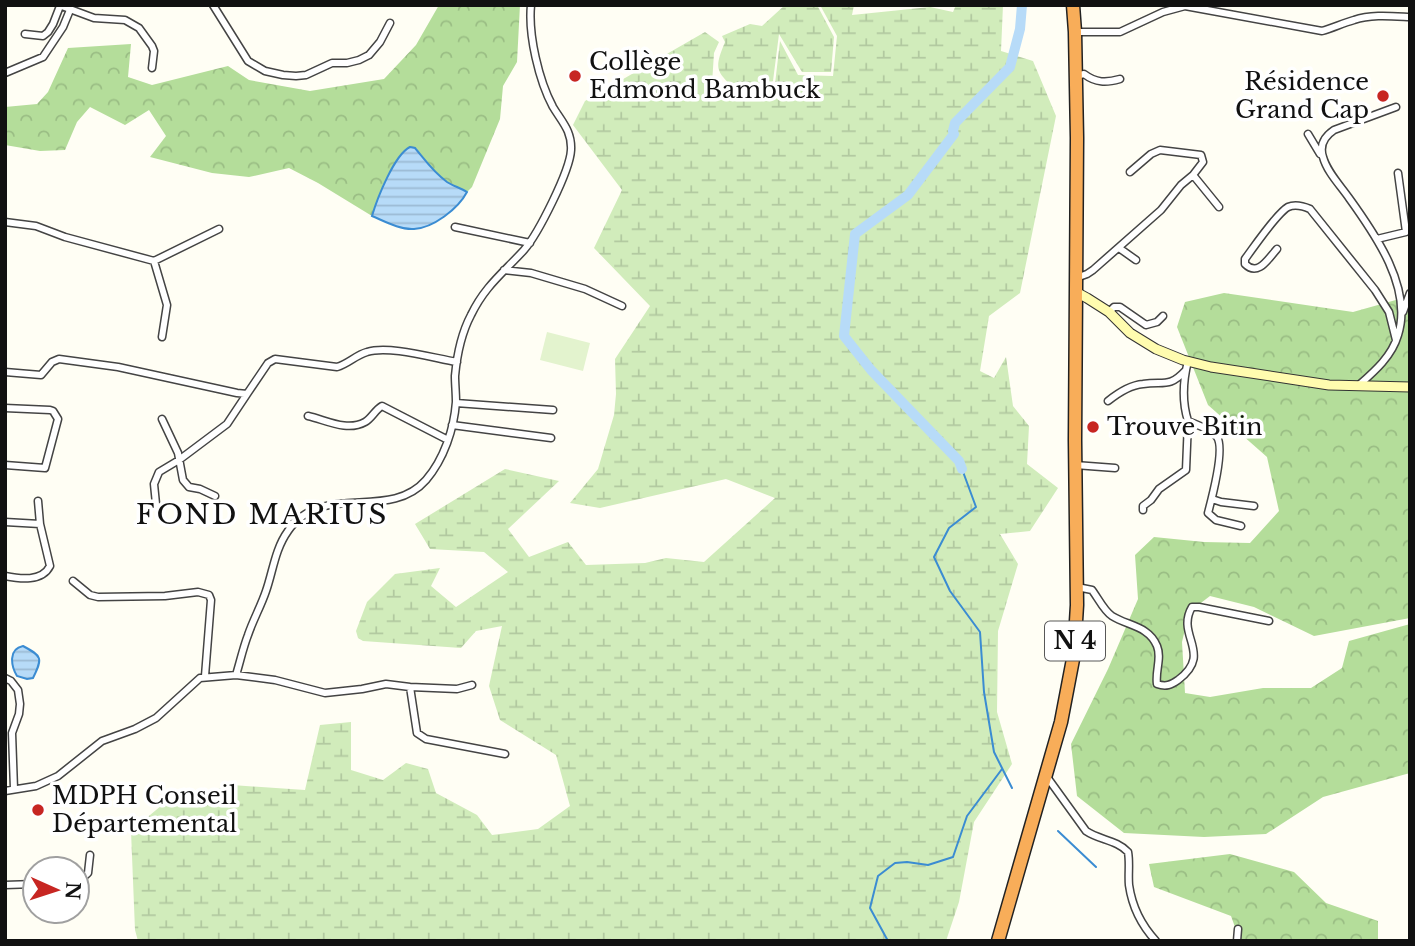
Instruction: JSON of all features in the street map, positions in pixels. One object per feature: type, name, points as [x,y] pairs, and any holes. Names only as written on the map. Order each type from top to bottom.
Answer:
[{"type":"highway","name":"N 4","points":[[998,941],[1061,722],[1074,654],[1077,587],[1076,465],[1081,440],[1076,292],[1076,76],[1073,8]]},
{"type":"main road","points":[[1076,292],[1109,312],[1130,333],[1156,349],[1188,361],[1329,385],[1410,387]]},
{"type":"street","points":[[25,34],[43,36],[48,32],[60,5],[94,18],[125,20],[139,28],[152,46],[152,68]]},
{"type":"street","points":[[214,5],[248,61],[265,71],[283,75],[306,75],[325,65],[359,60],[369,55],[390,23]]},
{"type":"street","points":[[236,675],[247,636],[279,549],[292,526],[307,513],[321,507],[387,501],[408,494],[418,488],[439,462],[452,425],[456,403],[455,376],[462,336],[482,294],[530,243],[563,180],[571,151],[570,133],[553,107],[538,66],[531,36],[531,5]]},
{"type":"street","points":[[1075,33],[1120,32],[1163,12],[1185,6],[1322,31],[1356,19],[1382,15],[1410,17]]},
{"type":"street","points":[[5,73],[43,57],[63,27],[70,10]]},
{"type":"street","points":[[1076,76],[1084,74],[1094,81],[1120,79]]},
{"type":"street","points":[[1324,159],[1322,150],[1327,134],[1396,107]]},
{"type":"street","points":[[1308,134],[1377,239],[1393,273],[1401,299],[1402,314]]},
{"type":"street","points":[[1076,278],[1087,274],[1161,210],[1203,162],[1201,155],[1160,150],[1130,172]]},
{"type":"street","points":[[1377,239],[1406,232],[1398,173]]},
{"type":"street","points":[[1193,175],[1219,207]]},
{"type":"street","points":[[1277,249],[1261,267],[1251,269],[1245,264],[1245,259],[1288,207],[1294,205],[1310,209],[1376,290],[1389,312],[1396,340]]},
{"type":"street","points":[[5,222],[36,226],[65,237],[154,261],[219,229]]},
{"type":"street","points":[[455,227],[530,243]]},
{"type":"street","points":[[1119,248],[1136,260]]},
{"type":"street","points":[[154,261],[167,305],[162,337]]},
{"type":"street","points":[[503,270],[531,273],[585,289],[622,306]]},
{"type":"street","points":[[1358,387],[1390,353],[1410,293]]},
{"type":"street","points":[[1109,312],[1114,307],[1120,307],[1146,325],[1157,323],[1163,316]]},
{"type":"street","points":[[156,504],[156,475],[227,424],[268,363],[275,359],[337,367],[361,354],[380,349],[457,362]]},
{"type":"street","points":[[5,372],[41,375],[52,362],[60,359],[118,367],[247,394]]},
{"type":"street","points":[[1143,510],[1143,506],[1159,489],[1186,470],[1188,421],[1184,400],[1188,361]]},
{"type":"street","points":[[1108,401],[1117,393],[1140,384],[1171,383],[1185,372]]},
{"type":"street","points":[[456,403],[553,410]]},
{"type":"street","points":[[308,416],[331,424],[354,426],[367,421],[382,406],[448,440]]},
{"type":"street","points":[[5,408],[50,410],[56,415],[58,424],[46,468],[5,466]]},
{"type":"street","points":[[162,419],[174,442],[183,480],[190,487],[215,496]]},
{"type":"street","points":[[1188,421],[1216,435],[1221,446],[1208,513],[1216,520],[1241,526]]},
{"type":"street","points":[[452,425],[551,438]]},
{"type":"street","points":[[1076,465],[1115,468]]},
{"type":"street","points":[[1212,499],[1254,506]]},
{"type":"street","points":[[5,576],[22,579],[35,577],[47,572],[50,566],[40,524],[38,501]]},
{"type":"street","points":[[5,522],[40,524]]},
{"type":"street","points":[[73,581],[90,595],[98,597],[165,596],[198,592],[209,595],[211,600],[205,677]]},
{"type":"street","points":[[1077,587],[1092,590],[1111,616],[1151,635],[1158,647],[1157,684],[1163,686],[1170,685],[1190,670],[1195,659],[1188,628],[1192,607],[1269,621]]},
{"type":"street","points":[[5,791],[36,786],[58,776],[102,741],[156,718],[200,678],[236,675],[275,680],[325,693],[386,684],[457,689],[472,685]]},
{"type":"street","points":[[5,678],[18,690],[20,704],[12,733],[14,789]]},
{"type":"street","points":[[410,687],[417,733],[426,739],[505,754]]},
{"type":"street","points":[[1046,776],[1086,831],[1094,837],[1121,846],[1128,852],[1129,886],[1136,912],[1156,941]]},
{"type":"street","points":[[1237,941],[1238,929]]},
{"type":"green space","points":[[439,5],[520,5],[517,62],[503,86],[500,119],[472,187],[467,192],[448,183],[431,169],[416,148],[406,149],[393,168],[372,216],[289,168],[249,177],[212,173],[150,157],[166,136],[149,110],[125,125],[90,107],[77,122],[65,150],[40,151],[5,145],[5,107],[37,104],[48,92],[68,48],[131,44],[128,77],[152,85],[228,66],[249,80],[310,91],[384,79],[416,45]]},
{"type":"green space","points":[[785,5],[817,5],[834,37],[831,72],[802,72],[779,34],[773,81],[740,95],[719,71],[719,60],[725,42],[722,36],[750,24],[762,26]]},
{"type":"green space","points":[[820,5],[854,5],[852,15],[930,7],[953,12],[956,5],[1003,5],[1001,51],[1033,61],[1056,116],[1020,293],[989,316],[980,371],[994,378],[1006,357],[1013,406],[1029,426],[1027,464],[1058,488],[1030,531],[1000,534],[1018,564],[998,631],[997,712],[1012,764],[974,822],[959,902],[946,941],[138,941],[135,930],[131,831],[162,805],[232,785],[305,790],[320,725],[351,722],[351,770],[383,780],[406,763],[428,769],[436,793],[477,815],[492,835],[538,829],[570,806],[556,755],[500,720],[489,686],[502,626],[476,631],[461,648],[363,641],[358,638],[356,631],[367,602],[395,574],[440,568],[431,586],[456,607],[508,572],[484,552],[430,549],[415,524],[505,469],[559,481],[508,529],[529,557],[568,542],[586,565],[645,563],[666,558],[704,562],[775,498],[726,479],[600,508],[570,503],[598,469],[614,415],[615,359],[650,306],[594,248],[622,190],[573,125],[585,101],[705,32],[719,42],[714,53],[712,84],[736,101],[775,84],[780,41],[798,75],[833,76],[837,36]]},
{"type":"green space","points":[[1224,293],[1353,312],[1410,296],[1410,618],[1314,636],[1254,607],[1210,596],[1189,612],[1182,642],[1185,693],[1210,697],[1263,688],[1311,688],[1342,668],[1349,641],[1410,624],[1410,773],[1323,797],[1266,834],[1204,837],[1124,833],[1077,796],[1071,744],[1108,669],[1138,599],[1135,555],[1154,537],[1250,543],[1279,511],[1267,457],[1208,405],[1177,327],[1185,302]]},
{"type":"green space","points":[[547,332],[590,343],[583,371],[540,360]]},
{"type":"green space","points":[[1230,854],[1294,872],[1326,903],[1378,921],[1378,941],[1240,941],[1231,916],[1154,887],[1149,864]]},
{"type":"water","points":[[410,147],[415,148],[442,178],[467,192],[458,205],[444,216],[429,225],[414,229],[398,227],[372,216],[392,168]]},
{"type":"water","points":[[23,646],[39,658],[33,678],[17,676],[13,668],[13,654]]},
{"type":"waterway","points":[[962,469],[959,461],[871,370],[844,336],[855,234],[908,195],[954,134],[955,123],[1010,67],[1020,29],[1022,5]]},
{"type":"waterway","points":[[962,469],[976,507],[949,528],[934,557],[950,591],[980,632],[984,692],[994,752],[1012,788]]},
{"type":"waterway","points":[[888,941],[870,908],[878,876],[895,863],[928,865],[953,857],[967,816],[1002,769]]},
{"type":"waterway","points":[[1058,831],[1096,867]]},
{"type":"place","name":"Collège Edmond Bambuck","points":[[575,76]]},
{"type":"place","name":"Résidence Grand Cap","points":[[1383,96]]},
{"type":"place","name":"Trouve Bitin","points":[[1093,427]]},
{"type":"place","name":"MDPH Conseil Départemental","points":[[38,810]]},
{"type":"district","name":"FOND MARIUS","points":[[262,514]]}]
